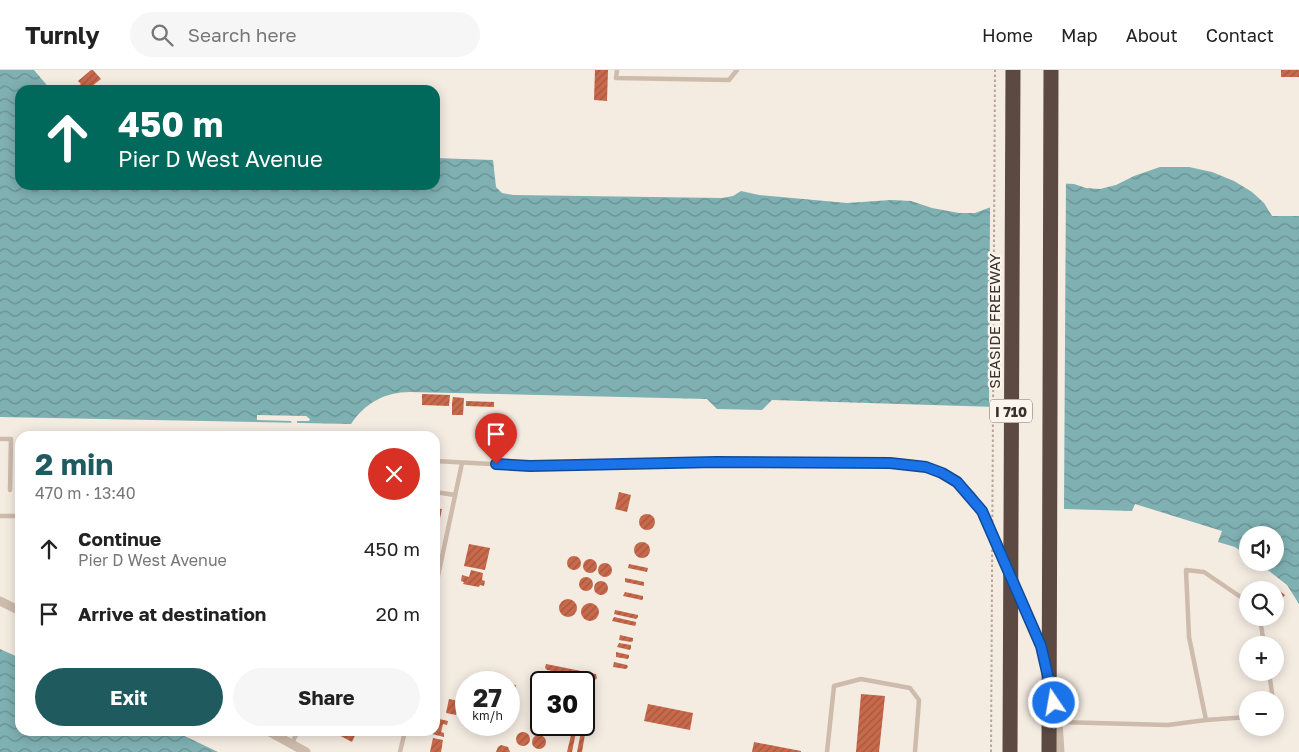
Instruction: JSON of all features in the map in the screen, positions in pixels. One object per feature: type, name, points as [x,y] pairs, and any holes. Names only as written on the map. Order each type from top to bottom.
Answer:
[{"type":"highway","name":"SEASIDE FREEWAY","points":[[1010,752],[1013,70]]},
{"type":"highway","name":"I 710","points":[[1049,752],[1051,70]]},
{"type":"street","points":[[530,466],[716,462],[890,463],[926,467],[942,473],[957,482],[982,511],[1041,646],[1058,722],[1060,752]]},
{"type":"street","points":[[0,601],[15,608]]},
{"type":"street","points":[[278,736],[306,752]]},
{"type":"lane","points":[[617,70],[616,78],[730,80],[737,70]]},
{"type":"lane","points":[[0,439],[10,439],[10,490]]},
{"type":"lane","points":[[440,461],[530,466]]},
{"type":"lane","points":[[440,566],[462,463]]},
{"type":"lane","points":[[440,493],[455,495]]},
{"type":"lane","points":[[0,516],[15,516]]},
{"type":"lane","points":[[1206,720],[1189,637],[1186,570],[1204,572],[1239,596]]},
{"type":"lane","points":[[827,752],[834,686],[861,680],[910,688],[919,700],[915,752]]},
{"type":"lane","points":[[1058,722],[1168,725],[1239,718]]},
{"type":"lane","points":[[292,743],[296,736]]},
{"type":"lane","points":[[400,752],[404,736]]},
{"type":"path","points":[[991,752],[994,70]]},
{"type":"water","points":[[0,70],[34,70],[47,85],[15,85],[15,190],[440,190],[440,158],[493,160],[496,187],[502,193],[513,195],[722,198],[733,196],[741,191],[759,195],[847,203],[891,200],[911,201],[932,208],[959,213],[975,213],[1055,183],[1074,184],[1086,188],[1100,189],[1116,185],[1134,176],[1160,167],[1189,167],[1212,172],[1234,181],[1252,192],[1264,203],[1272,216],[1299,216],[1299,604],[1284,581],[1269,571],[1284,571],[1284,526],[1239,526],[1239,550],[1218,542],[1222,531],[1135,504],[1132,511],[1064,509],[1035,432],[1028,423],[996,407],[772,400],[762,410],[717,409],[707,399],[410,392],[392,394],[376,400],[363,410],[351,424],[0,417]]},
{"type":"water","points":[[0,649],[15,656],[15,736],[184,736],[218,752],[0,752]]},
{"type":"pier","points":[[1029,180],[1038,182],[1066,181],[1064,511],[1050,499],[1044,471],[1030,434],[1031,431],[1010,414],[989,409],[990,205],[1018,182]]},
{"type":"pier","points":[[257,415],[306,416],[310,419],[309,421],[297,421],[297,424],[292,424],[291,421],[257,420]]},
{"type":"building","points":[[91,70],[101,79],[93,85],[79,85],[81,84],[78,81]]},
{"type":"building","points":[[595,70],[608,70],[607,101],[594,100]]},
{"type":"building","points":[[1281,70],[1299,70],[1299,77],[1281,77]]},
{"type":"building","points":[[422,394],[450,395],[449,406],[422,405]]},
{"type":"building","points":[[453,397],[464,398],[463,415],[452,415]]},
{"type":"building","points":[[466,401],[494,402],[494,407],[466,406]]},
{"type":"building","points":[[619,492],[631,495],[627,512],[615,509]]},
{"type":"building","points":[[644,514],[650,514],[655,519],[653,528],[644,530],[639,525],[639,519]]},
{"type":"building","points":[[642,542],[648,544],[650,550],[648,556],[642,558],[636,556],[634,550],[636,544]]},
{"type":"building","points":[[469,544],[490,548],[485,570],[464,566]]},
{"type":"building","points":[[574,556],[579,558],[581,563],[579,568],[574,570],[569,568],[567,563],[569,558]]},
{"type":"building","points":[[590,559],[595,561],[597,566],[595,571],[590,573],[585,571],[583,566],[585,561]]},
{"type":"building","points":[[605,563],[610,565],[612,570],[610,575],[605,577],[600,575],[598,570],[600,565]]},
{"type":"building","points":[[629,564],[648,568],[647,572],[628,568]]},
{"type":"building","points":[[471,570],[483,573],[482,580],[485,581],[484,586],[463,584],[464,582],[461,581],[462,575],[469,577]]},
{"type":"building","points":[[583,577],[589,577],[593,584],[589,591],[583,591],[579,587],[579,581]]},
{"type":"building","points":[[625,578],[644,582],[644,586],[625,582]]},
{"type":"building","points":[[601,581],[606,583],[608,588],[606,593],[601,595],[596,593],[594,588],[596,583]]},
{"type":"building","points":[[625,592],[643,596],[643,599],[623,596]]},
{"type":"building","points":[[568,599],[575,601],[577,608],[575,615],[568,617],[561,615],[559,608],[561,601]]},
{"type":"building","points":[[590,603],[596,606],[599,612],[596,618],[590,621],[584,618],[581,612],[584,606]]},
{"type":"building","points":[[615,610],[638,615],[638,617],[636,619],[614,614]]},
{"type":"building","points":[[614,617],[636,622],[636,624],[635,626],[612,621]]},
{"type":"building","points":[[620,635],[633,638],[633,641],[619,640]]},
{"type":"building","points":[[619,643],[631,645],[630,650],[617,647]]},
{"type":"building","points":[[616,652],[629,655],[629,657],[628,659],[616,657]]},
{"type":"building","points":[[614,662],[627,665],[628,667],[626,669],[613,667]]},
{"type":"building","points":[[546,664],[581,671],[552,671],[545,668]]},
{"type":"building","points":[[861,694],[885,696],[879,752],[856,752]]},
{"type":"building","points":[[449,699],[455,700],[455,715],[446,713]]},
{"type":"building","points":[[648,704],[693,713],[690,730],[644,721]]},
{"type":"building","points":[[440,719],[448,721],[447,725],[443,724],[441,732],[444,733],[444,737],[440,736]]},
{"type":"building","points":[[520,733],[526,733],[529,736],[528,744],[523,746],[518,744],[516,739],[517,736],[520,736]]},
{"type":"building","points":[[341,736],[355,736],[352,742]]},
{"type":"building","points":[[535,736],[543,736],[546,739],[546,745],[542,749],[536,749],[532,745],[532,739]]},
{"type":"building","points":[[571,736],[575,736],[572,752],[567,752]]},
{"type":"building","points":[[580,736],[585,736],[582,752],[577,752]]},
{"type":"building","points":[[433,738],[443,740],[441,752],[430,752]]},
{"type":"building","points":[[754,742],[801,751],[801,752],[752,752]]},
{"type":"building","points":[[501,745],[508,747],[510,752],[496,752]]},
{"type":"route","points":[[496,464],[530,466],[716,462],[890,463],[926,467],[942,473],[957,482],[971,495],[982,511],[1041,646],[1054,703]]}]
